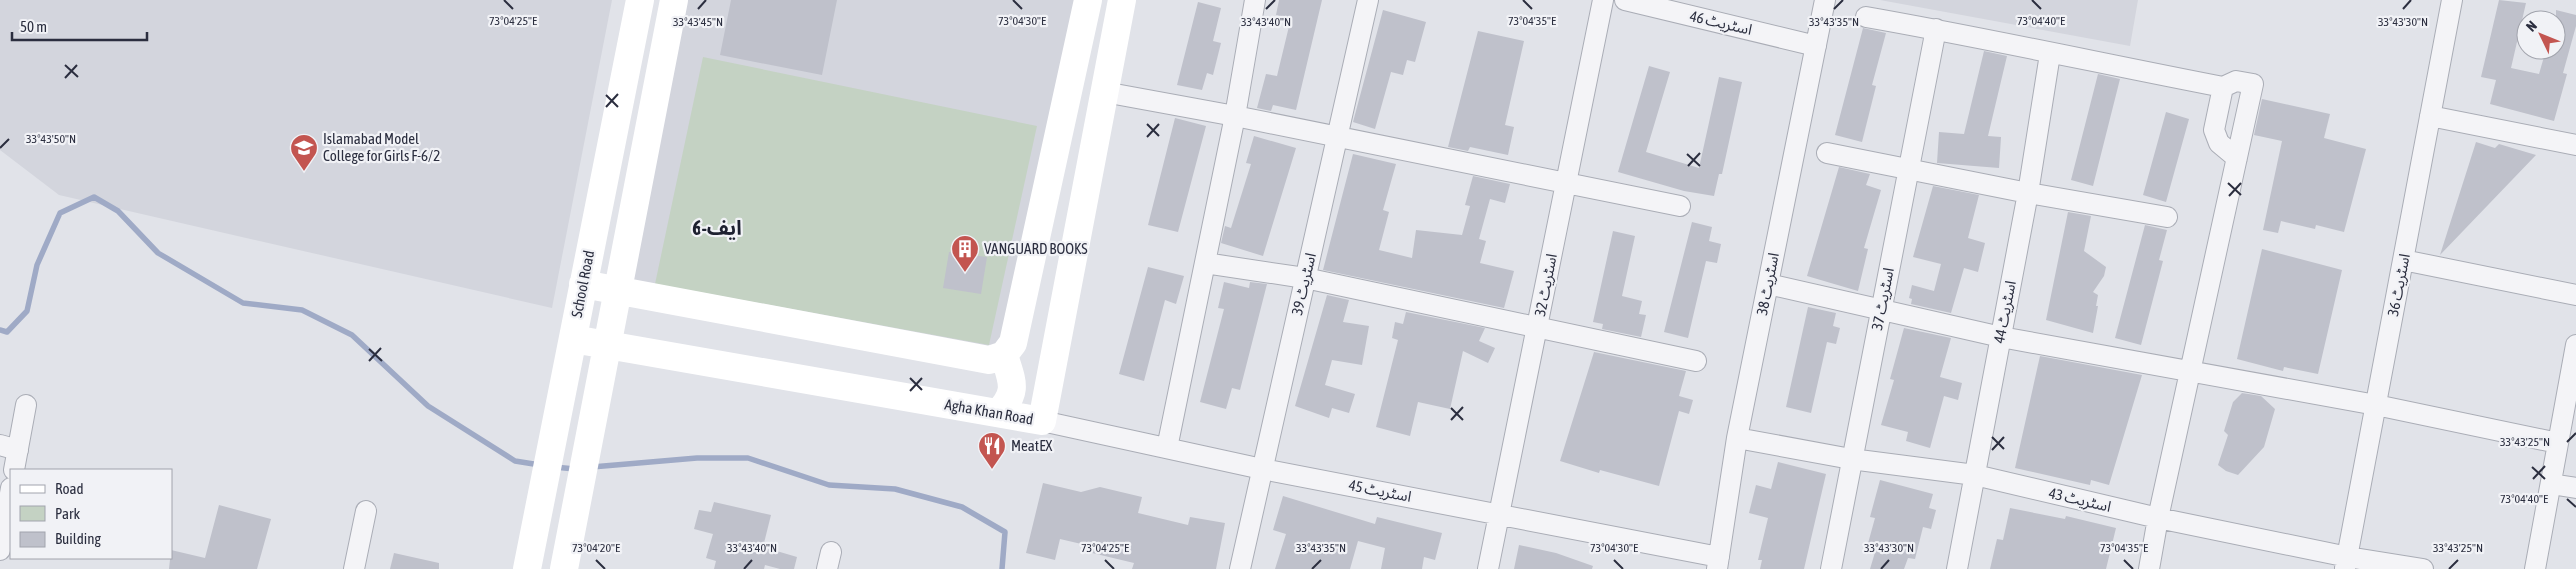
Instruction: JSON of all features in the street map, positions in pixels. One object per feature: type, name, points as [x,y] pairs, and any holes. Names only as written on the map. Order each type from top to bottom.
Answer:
[{"type":"street","name":"School Road","points":[[528,569],[640,0]]},
{"type":"street","points":[[564,569],[674,0]]},
{"type":"street","points":[[998,413],[1010,401],[1013,385],[1009,349],[1088,0]]},
{"type":"street","name":"Agha Khan Road","points":[[573,339],[1042,421],[1122,0]]},
{"type":"street","points":[[1166,448],[1235,116],[1256,0]]},
{"type":"street","name":"اسٹریٹ 39","points":[[1240,569],[1368,0]]},
{"type":"street","name":"اسٹریٹ 32","points":[[1488,569],[1603,0]]},
{"type":"street","name":"اسٹریٹ 46","points":[[1625,0],[1816,46]]},
{"type":"street","name":"اسٹریٹ 38","points":[[1718,563],[1737,438],[1825,0]]},
{"type":"street","name":"اسٹریٹ 36","points":[[2346,563],[2452,0]]},
{"type":"street","points":[[1866,17],[1936,29],[2050,54],[2223,87],[2236,80],[2253,84],[2148,569]]},
{"type":"street","name":"اسٹریٹ 37","points":[[1831,569],[1851,458],[1936,29]]},
{"type":"street","name":"اسٹریٹ 44","points":[[1957,569],[2028,193],[2050,54]]},
{"type":"street","points":[[2223,87],[2214,130],[2219,143],[2238,158]]},
{"type":"street","points":[[1104,92],[1235,116],[1680,206]]},
{"type":"street","points":[[2430,116],[2576,145]]},
{"type":"street","points":[[1062,121],[1097,129]]},
{"type":"street","points":[[1827,153],[2028,193],[2167,217]]},
{"type":"street","points":[[2403,260],[2576,295]]},
{"type":"street","points":[[1205,263],[1305,278],[1696,361]]},
{"type":"street","points":[[583,284],[989,360],[1009,349],[1054,354]]},
{"type":"street","points":[[1768,284],[2001,337],[2376,404],[2558,443]]},
{"type":"street","points":[[2535,569],[2558,443],[2573,382],[2576,345]]},
{"type":"street","points":[[14,469],[9,447],[26,405]]},
{"type":"street","name":"اسٹریٹ 45","points":[[1042,421],[1262,469],[1499,514],[1718,563]]},
{"type":"street","name":"اسٹریٹ 43","points":[[1737,438],[1851,458],[1975,475],[2346,563],[2422,569]]},
{"type":"street","points":[[2551,484],[2576,488]]},
{"type":"street","points":[[0,550],[10,494]]},
{"type":"street","points":[[354,569],[366,511]]},
{"type":"shaded area","name":"Islamabad Model College for Girls F-6/2","points":[[0,0],[612,0],[552,308],[59,195],[0,150]]},
{"type":"shaded area","points":[[681,0],[1076,0],[1009,370],[622,305]]},
{"type":"shaded area","points":[[1880,0],[2138,0],[2130,46]]},
{"type":"green space","points":[[703,57],[1037,126],[989,345],[655,284]]},
{"type":"building","points":[[731,0],[837,0],[822,75],[720,55]]},
{"type":"building","points":[[1279,0],[1322,0],[1296,110],[1273,105],[1271,111],[1257,108],[1266,74],[1277,76],[1291,18],[1276,15]]},
{"type":"building","points":[[2499,0],[2526,3],[2524,10],[2516,10],[2516,46],[2511,68],[2539,74],[2543,60],[2566,60],[2566,12],[2576,15],[2576,26],[2563,73],[2567,74],[2554,121],[2490,104],[2496,80],[2481,77]]},
{"type":"building","points":[[1198,2],[1221,8],[1213,41],[1221,43],[1213,75],[1207,73],[1202,90],[1177,85]]},
{"type":"building","points":[[1383,10],[1426,22],[1415,62],[1407,60],[1403,75],[1391,72],[1375,129],[1353,122]]},
{"type":"building","points":[[1863,28],[1886,33],[1872,85],[1876,86],[1862,142],[1835,135]]},
{"type":"building","points":[[1478,31],[1524,41],[1505,125],[1514,127],[1508,155],[1470,147],[1468,151],[1448,147]]},
{"type":"building","points":[[1984,51],[2007,56],[1988,136],[2001,137],[1999,168],[1937,163],[1939,132],[1964,134]]},
{"type":"building","points":[[1649,66],[1670,72],[1646,152],[1699,168],[1719,77],[1742,82],[1722,174],[1719,174],[1714,196],[1684,191],[1618,172]]},
{"type":"building","points":[[2098,74],[2120,79],[2093,186],[2071,180]]},
{"type":"building","points":[[2262,99],[2330,114],[2324,138],[2366,149],[2344,232],[2316,225],[2315,229],[2281,221],[2278,233],[2263,230],[2282,141],[2254,135]]},
{"type":"building","points":[[2166,112],[2189,119],[2166,202],[2143,195]]},
{"type":"building","points":[[1175,118],[1206,126],[1178,232],[1148,225]]},
{"type":"building","points":[[1254,136],[1296,148],[1263,256],[1221,243],[1225,226],[1231,228],[1251,164],[1246,163]]},
{"type":"building","points":[[2476,142],[2495,148],[2499,144],[2536,155],[2440,255]]},
{"type":"building","points":[[1353,154],[1396,164],[1383,210],[1389,212],[1379,250],[1412,258],[1416,230],[1462,235],[1470,206],[1465,205],[1473,176],[1510,184],[1505,203],[1490,199],[1479,239],[1486,241],[1480,263],[1514,271],[1504,308],[1323,270]]},
{"type":"building","points":[[1839,167],[1870,174],[1866,185],[1881,190],[1864,248],[1868,249],[1858,291],[1807,276]]},
{"type":"building","points":[[1933,186],[1979,195],[1968,238],[1985,243],[1978,272],[1964,268],[1951,313],[1911,304],[1912,299],[1909,298],[1912,285],[1934,291],[1941,264],[1913,257]]},
{"type":"building","points":[[2068,212],[2091,216],[2084,251],[2106,267],[2104,276],[2093,292],[2098,295],[2096,306],[2098,306],[2093,333],[2046,320]]},
{"type":"building","points":[[1692,222],[1712,227],[1709,241],[1721,244],[1717,263],[1706,261],[1688,338],[1664,332]]},
{"type":"building","points":[[2145,225],[2167,230],[2159,260],[2163,261],[2141,345],[2115,338]]},
{"type":"building","points":[[1613,231],[1635,236],[1622,296],[1642,301],[1639,314],[1646,315],[1641,337],[1602,329],[1603,324],[1593,322]]},
{"type":"building","points":[[2262,249],[2342,270],[2318,374],[2284,367],[2283,371],[2237,359]]},
{"type":"building","name":"VANGUARD BOOKS","points":[[949,252],[987,257],[981,294],[943,288]]},
{"type":"building","points":[[1148,267],[1184,276],[1176,304],[1165,300],[1144,381],[1119,374]]},
{"type":"building","points":[[1224,282],[1249,288],[1250,282],[1267,284],[1240,390],[1232,388],[1226,409],[1200,402],[1224,309],[1218,308]]},
{"type":"building","points":[[1327,295],[1349,300],[1343,322],[1369,326],[1362,365],[1332,360],[1325,385],[1355,394],[1349,413],[1332,408],[1329,418],[1295,406]]},
{"type":"building","points":[[1808,307],[1836,313],[1833,326],[1840,328],[1836,344],[1827,342],[1811,413],[1786,407]]},
{"type":"building","points":[[1406,312],[1485,328],[1479,341],[1495,348],[1488,363],[1463,351],[1450,409],[1418,402],[1410,436],[1376,427],[1398,340],[1392,338],[1395,322],[1403,324]]},
{"type":"building","points":[[1904,328],[1951,338],[1940,377],[1962,383],[1958,400],[1944,396],[1930,448],[1906,441],[1908,432],[1881,425],[1894,380],[1890,379]]},
{"type":"building","points":[[1594,352],[1686,371],[1679,396],[1693,400],[1689,414],[1679,411],[1659,486],[1600,470],[1599,473],[1560,461]]},
{"type":"building","points":[[2040,356],[2142,375],[2109,485],[2091,480],[2090,485],[2015,468]]},
{"type":"building","points":[[2242,393],[2261,396],[2275,409],[2264,447],[2238,475],[2226,471],[2218,465],[2228,435],[2224,431],[2233,402]]},
{"type":"building","points":[[1778,462],[1826,474],[1804,569],[1760,569],[1762,560],[1758,560],[1768,518],[1749,513],[1756,485],[1771,489]]},
{"type":"building","points":[[1880,480],[1933,494],[1929,508],[1936,510],[1931,529],[1923,527],[1915,559],[1908,558],[1904,569],[1870,569],[1876,549],[1867,547],[1875,518],[1870,517]]},
{"type":"building","points":[[1043,483],[1081,492],[1100,487],[1142,497],[1138,513],[1188,525],[1190,517],[1225,523],[1216,569],[1132,569],[1134,563],[1088,552],[1090,546],[1060,539],[1055,560],[1026,553]]},
{"type":"building","points":[[1283,496],[1375,524],[1377,517],[1442,533],[1435,560],[1424,557],[1422,569],[1381,569],[1385,548],[1358,541],[1350,569],[1275,569],[1286,534],[1273,530]]},
{"type":"building","points":[[714,502],[771,515],[763,547],[797,557],[794,569],[780,569],[765,565],[764,569],[714,569],[716,561],[706,558],[713,534],[694,529],[699,510],[711,512]]},
{"type":"building","points":[[219,505],[271,519],[257,569],[169,569],[172,550],[205,558]]},
{"type":"building","points":[[2010,508],[2065,519],[2066,516],[2116,528],[2106,569],[1990,569],[1997,539],[2003,540]]},
{"type":"building","points":[[1519,545],[1556,553],[1593,566],[1592,569],[1514,569]]},
{"type":"building","points":[[394,553],[439,563],[439,569],[390,569]]},
{"type":"waterway","points":[[0,330],[7,332],[27,311],[37,265],[60,213],[94,197],[118,211],[158,253],[243,303],[302,310],[352,335],[428,406],[515,461],[540,465]]},
{"type":"waterway","points":[[592,467],[697,458],[748,458],[829,485],[895,489],[962,507],[1005,532],[1002,569]]},
{"type":"waterway","points":[[554,467],[575,469]]},
{"type":"place","name":"Islamabad Model College for Girls F-6/2","points":[[304,172]]},
{"type":"place","name":"VANGUARD BOOKS","points":[[965,273]]},
{"type":"place","name":"MeatEX","points":[[992,470]]},
{"type":"district","name":"ایف-6","points":[[717,228]]}]
